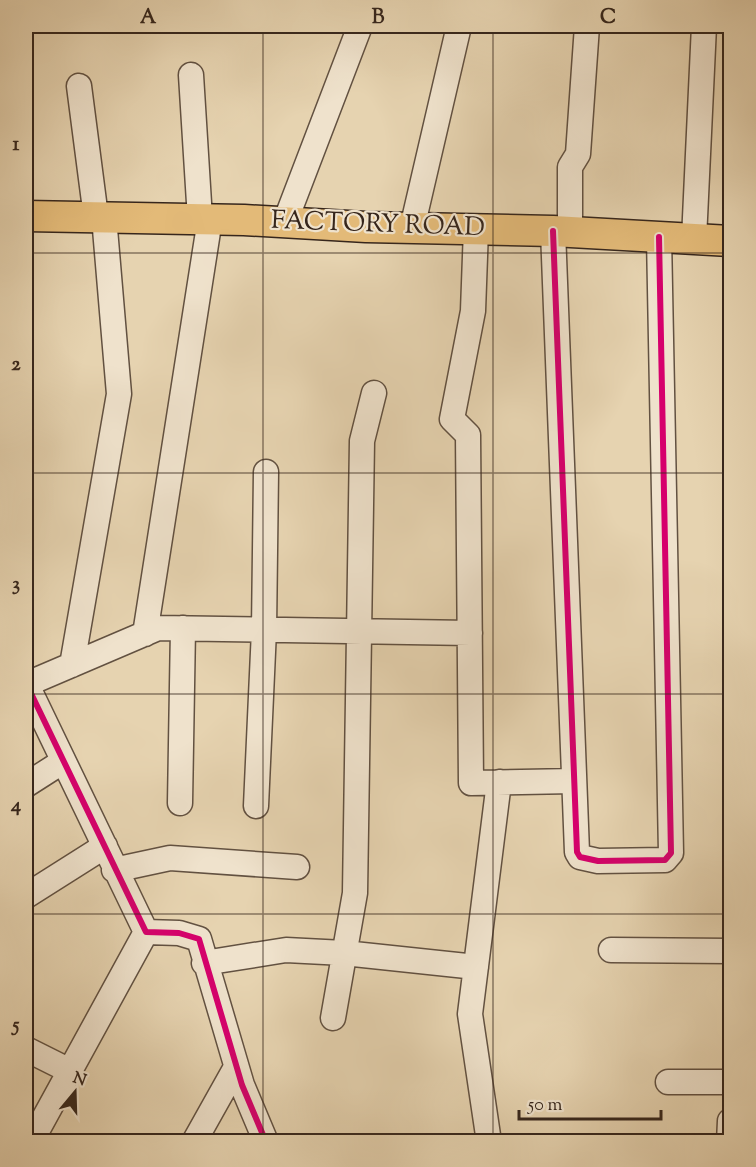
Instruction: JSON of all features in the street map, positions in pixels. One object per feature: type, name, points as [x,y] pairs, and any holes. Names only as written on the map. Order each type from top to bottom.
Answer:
[{"type":"main road","name":"FACTORY ROAD","points":[[26,216],[205,219],[412,228],[562,231],[730,241]]},
{"type":"street","points":[[285,222],[360,26]]},
{"type":"street","points":[[412,228],[459,26]]},
{"type":"street","points":[[587,26],[578,154],[570,167],[562,231],[577,852],[580,857],[598,861],[666,860],[671,853],[659,237]]},
{"type":"street","points":[[694,238],[704,26]]},
{"type":"street","points":[[145,634],[205,219],[191,75]]},
{"type":"street","points":[[72,665],[119,394],[100,217],[79,86]]},
{"type":"street","points":[[476,229],[473,311],[452,419],[468,435],[471,783],[574,781]]},
{"type":"street","points":[[333,1018],[354,893],[361,632],[362,441],[374,393]]},
{"type":"street","points":[[256,806],[264,630],[267,472]]},
{"type":"street","points":[[146,933],[26,684],[158,628],[470,633]]},
{"type":"street","points":[[180,803],[183,628]]},
{"type":"street","points":[[26,785],[62,762]]},
{"type":"street","points":[[489,1142],[470,1014],[499,783]]},
{"type":"street","points":[[26,896],[105,846]]},
{"type":"street","points":[[114,870],[170,858],[297,867]]},
{"type":"street","points":[[146,933],[190,935],[199,939],[204,963],[236,1067],[266,1142]]},
{"type":"street","points":[[31,1142],[146,933]]},
{"type":"street","points":[[611,950],[730,951]]},
{"type":"street","points":[[204,963],[286,951],[344,953],[476,967]]},
{"type":"street","points":[[26,1049],[70,1071]]},
{"type":"street","points":[[194,1142],[236,1067]]},
{"type":"street","points":[[668,1082],[730,1082]]},
{"type":"street","points":[[729,1142],[730,1121]]},
{"type":"cycle path","points":[[553,231],[577,852],[580,857],[598,861],[665,860],[671,853],[659,237]]},
{"type":"cycle path","points":[[26,683],[146,932],[179,933],[199,939],[242,1085],[266,1142]]}]
